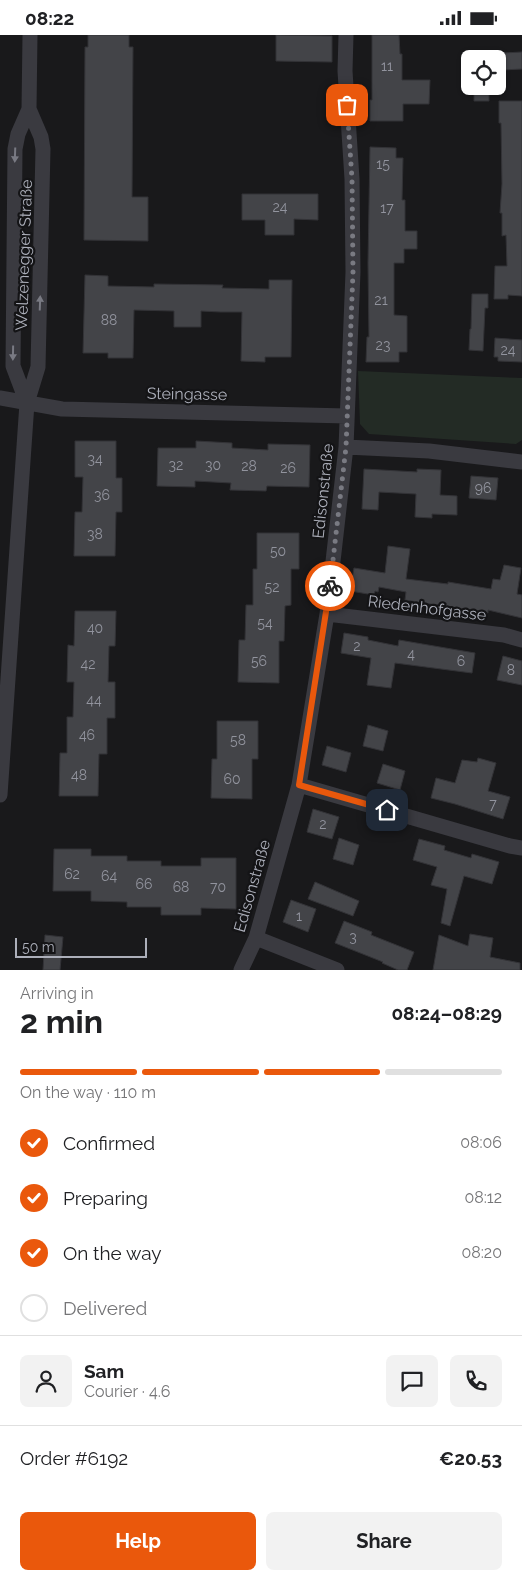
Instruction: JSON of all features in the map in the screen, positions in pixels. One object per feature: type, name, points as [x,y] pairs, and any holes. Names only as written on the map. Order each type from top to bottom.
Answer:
[{"type":"street","name":"Welzenegger Straße","points":[[27,403],[13,366],[13,356],[15,149],[18,134],[29,109],[30,35]]},
{"type":"street","name":"Edisonstraße","points":[[241,970],[256,938],[299,785],[327,614],[346,447],[353,272],[352,179],[345,71],[346,35]]},
{"type":"street","name":"Welzenegger Straße","points":[[0,795],[27,403],[38,367],[43,149],[41,137],[29,109]]},
{"type":"street","name":"Steingasse","points":[[0,398],[62,409],[347,415]]},
{"type":"street","points":[[346,447],[429,451],[522,462]]},
{"type":"street","name":"Riedenhofgasse","points":[[327,614],[504,635],[522,640]]},
{"type":"street","points":[[299,785],[522,848]]},
{"type":"street","points":[[256,938],[337,970]]},
{"type":"shaded area","points":[[358,371],[522,378],[522,440],[516,444],[369,434],[360,424]]},
{"type":"building","points":[[88,35],[129,35],[129,47],[133,47],[132,197],[148,197],[148,241],[84,240],[85,47],[88,47]]},
{"type":"building","points":[[276,35],[332,36],[332,62],[276,61]]},
{"type":"building","points":[[372,35],[399,35],[400,54],[402,54],[402,80],[430,80],[429,104],[403,104],[403,121],[370,121],[370,100],[372,100]]},
{"type":"building","points":[[522,52],[522,69],[506,70],[506,53]]},
{"type":"building","points":[[474,95],[489,95],[489,101],[474,101]]},
{"type":"building","points":[[499,101],[522,101],[522,296],[508,295],[508,299],[494,299],[495,266],[507,266],[506,235],[502,236],[502,213],[500,213],[502,184]]},
{"type":"building","points":[[370,147],[396,148],[396,158],[403,158],[402,200],[405,200],[405,231],[417,231],[417,249],[404,249],[404,263],[394,263],[394,315],[407,316],[407,352],[399,352],[399,362],[366,362],[367,337],[369,337]]},
{"type":"building","points":[[242,194],[318,194],[318,220],[294,219],[294,235],[265,235],[265,220],[242,220]]},
{"type":"building","points":[[85,275],[108,276],[108,286],[154,287],[154,284],[223,285],[222,288],[269,289],[269,280],[292,280],[291,357],[265,357],[265,362],[241,361],[242,312],[201,311],[201,327],[174,327],[174,311],[134,310],[133,358],[108,358],[108,353],[83,353]]},
{"type":"building","points":[[472,294],[488,294],[488,308],[485,308],[483,351],[469,350]]},
{"type":"building","points":[[495,338],[522,340],[522,362],[498,361],[498,357],[494,357]]},
{"type":"building","points":[[75,441],[116,441],[116,478],[122,478],[122,512],[116,512],[115,556],[74,556],[75,512],[82,512],[83,477],[75,477]]},
{"type":"building","points":[[196,441],[232,443],[232,448],[268,450],[268,444],[310,445],[309,487],[267,486],[266,491],[230,490],[231,483],[195,481],[195,487],[157,486],[158,448],[196,448]]},
{"type":"building","points":[[364,469],[417,472],[417,469],[441,470],[440,495],[457,496],[457,515],[432,514],[432,518],[415,517],[416,494],[379,492],[378,510],[362,509]]},
{"type":"building","points":[[471,476],[498,478],[496,500],[469,498]]},
{"type":"building","points":[[257,533],[299,533],[299,569],[291,569],[291,605],[285,606],[284,641],[279,641],[279,683],[238,682],[239,640],[245,640],[246,605],[253,605],[253,569],[257,569]]},
{"type":"building","points":[[388,546],[410,549],[406,579],[448,584],[448,582],[491,589],[493,579],[500,580],[504,565],[521,568],[517,594],[522,595],[522,618],[488,610],[488,613],[405,600],[406,592],[379,587],[378,592],[375,591],[374,595],[350,591],[354,568],[385,573]]},
{"type":"building","points":[[75,611],[116,611],[115,646],[109,646],[108,682],[115,682],[115,718],[107,718],[107,754],[99,754],[98,796],[59,796],[60,753],[67,753],[67,717],[73,717],[74,682],[67,682],[68,645],[74,646]]},
{"type":"building","points":[[344,633],[368,637],[368,640],[398,646],[399,640],[475,653],[472,673],[395,663],[391,688],[367,685],[371,658],[341,653]]},
{"type":"building","points":[[503,656],[522,661],[522,685],[497,680]]},
{"type":"building","points":[[217,721],[258,721],[258,759],[252,759],[252,799],[211,798],[212,759],[217,759]]},
{"type":"building","points":[[368,725],[388,731],[383,751],[363,746]]},
{"type":"building","points":[[327,746],[351,753],[346,772],[322,765]]},
{"type":"building","points":[[478,758],[496,763],[488,791],[510,797],[503,819],[431,798],[436,778],[455,783],[462,760],[477,762]]},
{"type":"building","points":[[383,764],[405,771],[400,790],[377,783]]},
{"type":"building","points":[[313,809],[339,817],[332,839],[307,832]]},
{"type":"building","points":[[339,838],[359,845],[353,865],[333,859]]},
{"type":"building","points":[[419,839],[445,846],[444,850],[471,858],[472,854],[499,862],[492,884],[464,876],[450,926],[441,923],[447,889],[431,885],[437,867],[413,860]]},
{"type":"building","points":[[54,849],[91,849],[91,856],[127,856],[127,861],[161,861],[161,866],[201,866],[201,858],[236,858],[236,909],[201,908],[201,915],[161,915],[161,907],[127,907],[127,902],[91,901],[91,891],[53,891]]},
{"type":"building","points":[[315,882],[359,901],[353,916],[308,899]]},
{"type":"building","points":[[291,900],[316,909],[308,932],[283,922]]},
{"type":"building","points":[[344,921],[372,932],[371,935],[414,952],[407,970],[398,970],[335,943]]},
{"type":"building","points":[[470,934],[493,938],[490,957],[520,963],[520,970],[433,970],[439,935],[468,946]]},
{"type":"building","points":[[45,935],[63,937],[60,970],[43,970]]},
{"type":"way so far","points":[[330,586],[346,447],[353,272],[352,179],[347,105]]},
{"type":"route","points":[[330,586],[299,785],[387,810]]}]
